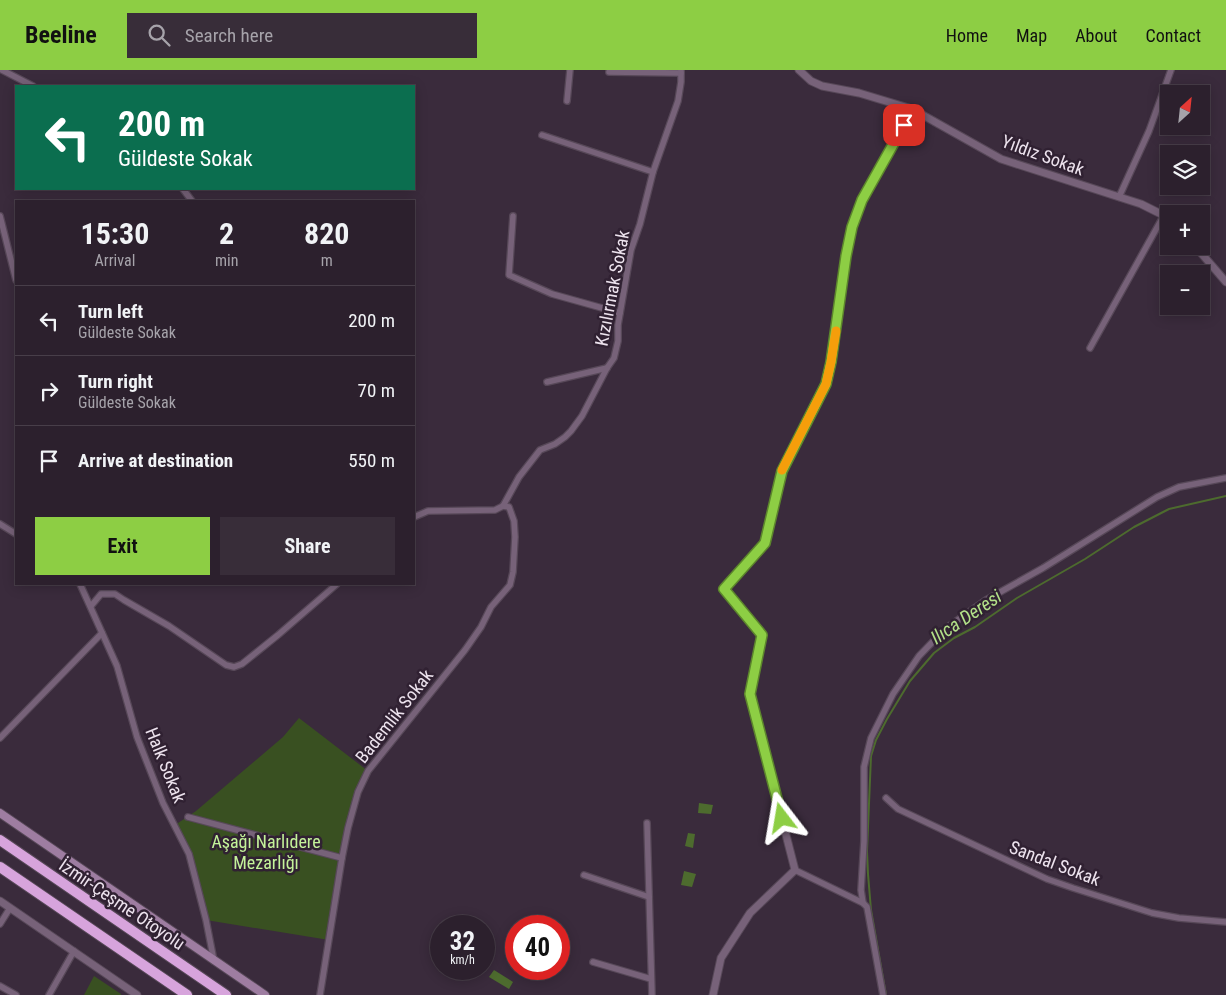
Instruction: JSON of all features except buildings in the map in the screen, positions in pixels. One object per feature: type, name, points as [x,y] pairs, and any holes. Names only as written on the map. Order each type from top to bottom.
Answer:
[{"type":"highway","name":"İzmir-Çeşme Otoyolu","points":[[0,840],[226,995]]},
{"type":"highway","points":[[0,867],[187,995]]},
{"type":"main road","points":[[0,813],[265,995]]},
{"type":"street","points":[[1,70],[31,85]]},
{"type":"street","points":[[567,101],[570,70]]},
{"type":"street","name":"Yıldız Sokak","points":[[799,70],[811,81],[822,86],[859,93],[912,110],[1001,159],[1141,204],[1160,214]]},
{"type":"street","points":[[1119,197],[1149,131],[1171,70]]},
{"type":"street","points":[[609,72],[681,72]]},
{"type":"street","name":"Kızılırmak Sokak","points":[[504,506],[519,477],[540,450],[565,437],[582,416],[614,358],[631,250],[640,224],[653,172],[678,101],[681,72]]},
{"type":"street","points":[[795,870],[750,694],[762,635],[724,589],[765,543],[782,471],[826,384],[852,227],[862,200],[912,110]]},
{"type":"street","points":[[542,135],[653,172]]},
{"type":"street","points":[[0,216],[15,276]]},
{"type":"street","points":[[513,216],[509,276],[552,294],[620,313]]},
{"type":"street","points":[[1090,348],[1160,227]]},
{"type":"street","points":[[1203,255],[1226,282]]},
{"type":"street","points":[[547,382],[607,368]]},
{"type":"street","points":[[863,902],[861,890],[864,842],[864,766],[871,738],[893,694],[919,656],[945,629],[986,600],[1042,568],[1157,496],[1178,487],[1226,478]]},
{"type":"street","points":[[415,517],[428,511],[495,510],[504,506]]},
{"type":"street","name":"Bademlik Sokak","points":[[320,995],[342,858],[358,792],[368,771],[465,650],[492,607],[510,585],[513,572],[514,521],[509,507],[504,506]]},
{"type":"street","points":[[0,524],[15,533]]},
{"type":"street","name":"Halk Sokak","points":[[81,585],[92,606],[117,666],[125,700],[137,737],[163,803],[189,854],[206,920],[214,961]]},
{"type":"street","points":[[92,606],[101,594],[114,594],[170,626],[226,665],[234,667],[242,664],[336,585]]},
{"type":"street","points":[[0,738],[102,633]]},
{"type":"street","name":"Sandal Sokak","points":[[886,798],[898,809],[1047,879],[1152,913],[1179,918],[1226,922]]},
{"type":"street","points":[[188,817],[342,858]]},
{"type":"street","points":[[647,823],[652,995]]},
{"type":"street","points":[[795,870],[863,902],[867,907],[883,995]]},
{"type":"street","points":[[713,995],[721,958],[750,913],[795,870]]},
{"type":"street","points":[[584,875],[649,897]]},
{"type":"street","points":[[0,901],[137,995]]},
{"type":"street","points":[[0,924],[10,908]]},
{"type":"street","points":[[50,995],[74,952]]},
{"type":"street","points":[[593,962],[651,979]]},
{"type":"street","points":[[0,986],[16,995]]},
{"type":"green space","name":"Aşağı Narlıdere Mezarlığı","points":[[299,718],[368,771],[348,828],[329,940],[206,920],[189,854],[175,825],[196,811],[283,737]]},
{"type":"green space","points":[[94,976],[121,994],[121,995],[84,995]]},
{"type":"shaded area","points":[[699,803],[713,805],[711,814],[698,813]]},
{"type":"shaded area","points":[[688,833],[695,834],[693,848],[685,846]]},
{"type":"shaded area","points":[[684,871],[696,874],[692,887],[681,885]]},
{"type":"shaded area","points":[[495,971],[505,977],[505,980],[513,982],[509,989],[494,980]]},
{"type":"waterway","name":"Ilıca Deresi","points":[[886,995],[871,910],[868,874],[867,851],[871,756],[876,740],[910,681],[934,653],[954,638],[975,627],[1017,598],[1085,559],[1134,527],[1169,509],[1226,496]]},
{"type":"slow traffic","points":[[782,470],[826,384],[836,331]]},
{"type":"route","points":[[782,818],[750,694],[762,635],[724,589],[765,543],[782,471],[826,384],[852,227],[862,200],[904,125]]}]
